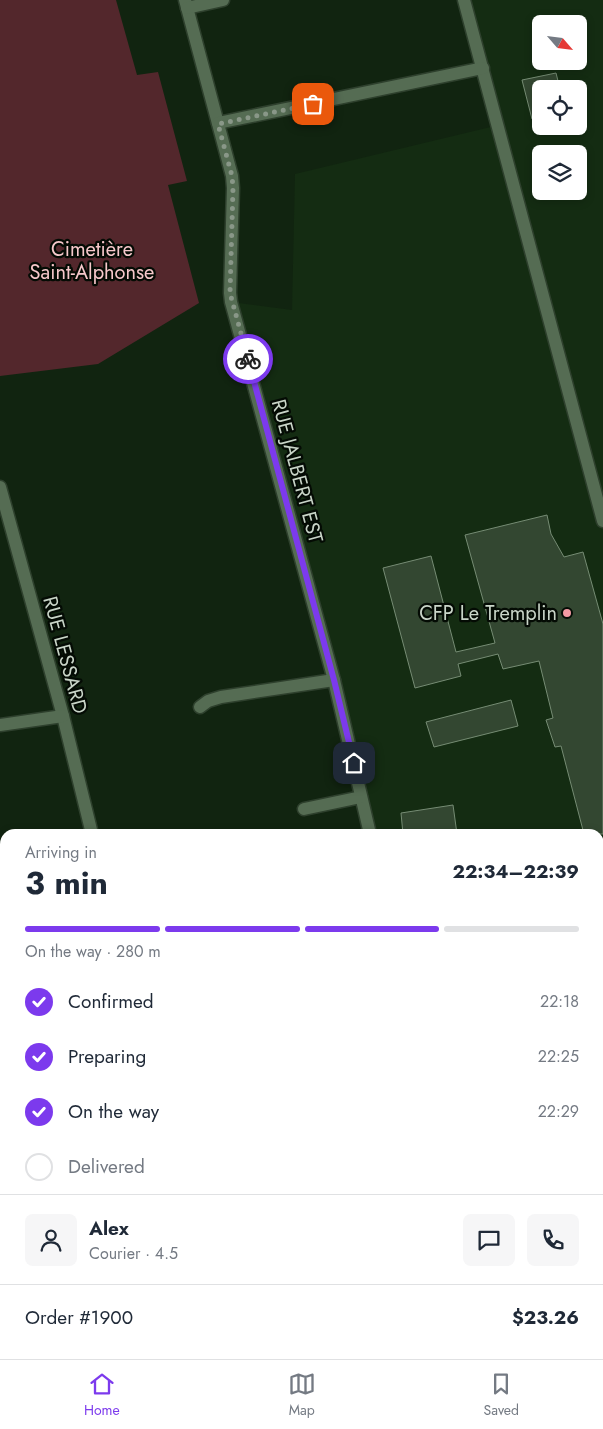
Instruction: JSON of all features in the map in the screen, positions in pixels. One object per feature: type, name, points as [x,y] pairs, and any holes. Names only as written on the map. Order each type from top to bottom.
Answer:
[{"type":"street","points":[[186,4],[224,0]]},
{"type":"street","points":[[464,0],[603,521]]},
{"type":"street","name":"RUE JALBERT EST","points":[[186,4],[232,176],[231,302],[334,680],[369,829]]},
{"type":"street","points":[[218,124],[483,68]]},
{"type":"street","name":"RUE LESSARD","points":[[0,487],[63,716],[91,829]]},
{"type":"street","points":[[200,707],[208,701],[222,697],[334,680]]},
{"type":"street","points":[[0,725],[63,716]]},
{"type":"street","points":[[304,809],[361,797]]},
{"type":"shaded area","points":[[464,0],[603,0],[603,829],[370,829],[231,302],[292,310],[295,174],[499,125]]},
{"type":"green space","name":"Cimetière Saint-Alphonse","points":[[0,0],[116,0],[137,75],[158,72],[187,181],[168,185],[199,303],[98,364],[0,376]]},
{"type":"building","points":[[556,73],[558,80],[532,80],[532,119],[522,80]]},
{"type":"building","points":[[547,515],[551,534],[564,557],[583,552],[603,624],[603,829],[583,829],[561,746],[555,747],[546,720],[553,718],[539,661],[503,669],[498,654],[458,664],[461,676],[415,688],[383,568],[431,556],[456,652],[495,643],[465,535]]},
{"type":"building","points":[[511,700],[518,726],[434,747],[426,722]]},
{"type":"building","points":[[453,805],[456,829],[403,829],[401,813]]},
{"type":"way so far","points":[[248,359],[231,302],[233,188],[232,176],[218,124],[313,104]]},
{"type":"place","name":"CFP Le Tremplin","points":[[567,613]]},
{"type":"route","points":[[248,359],[334,680],[354,763]]}]
